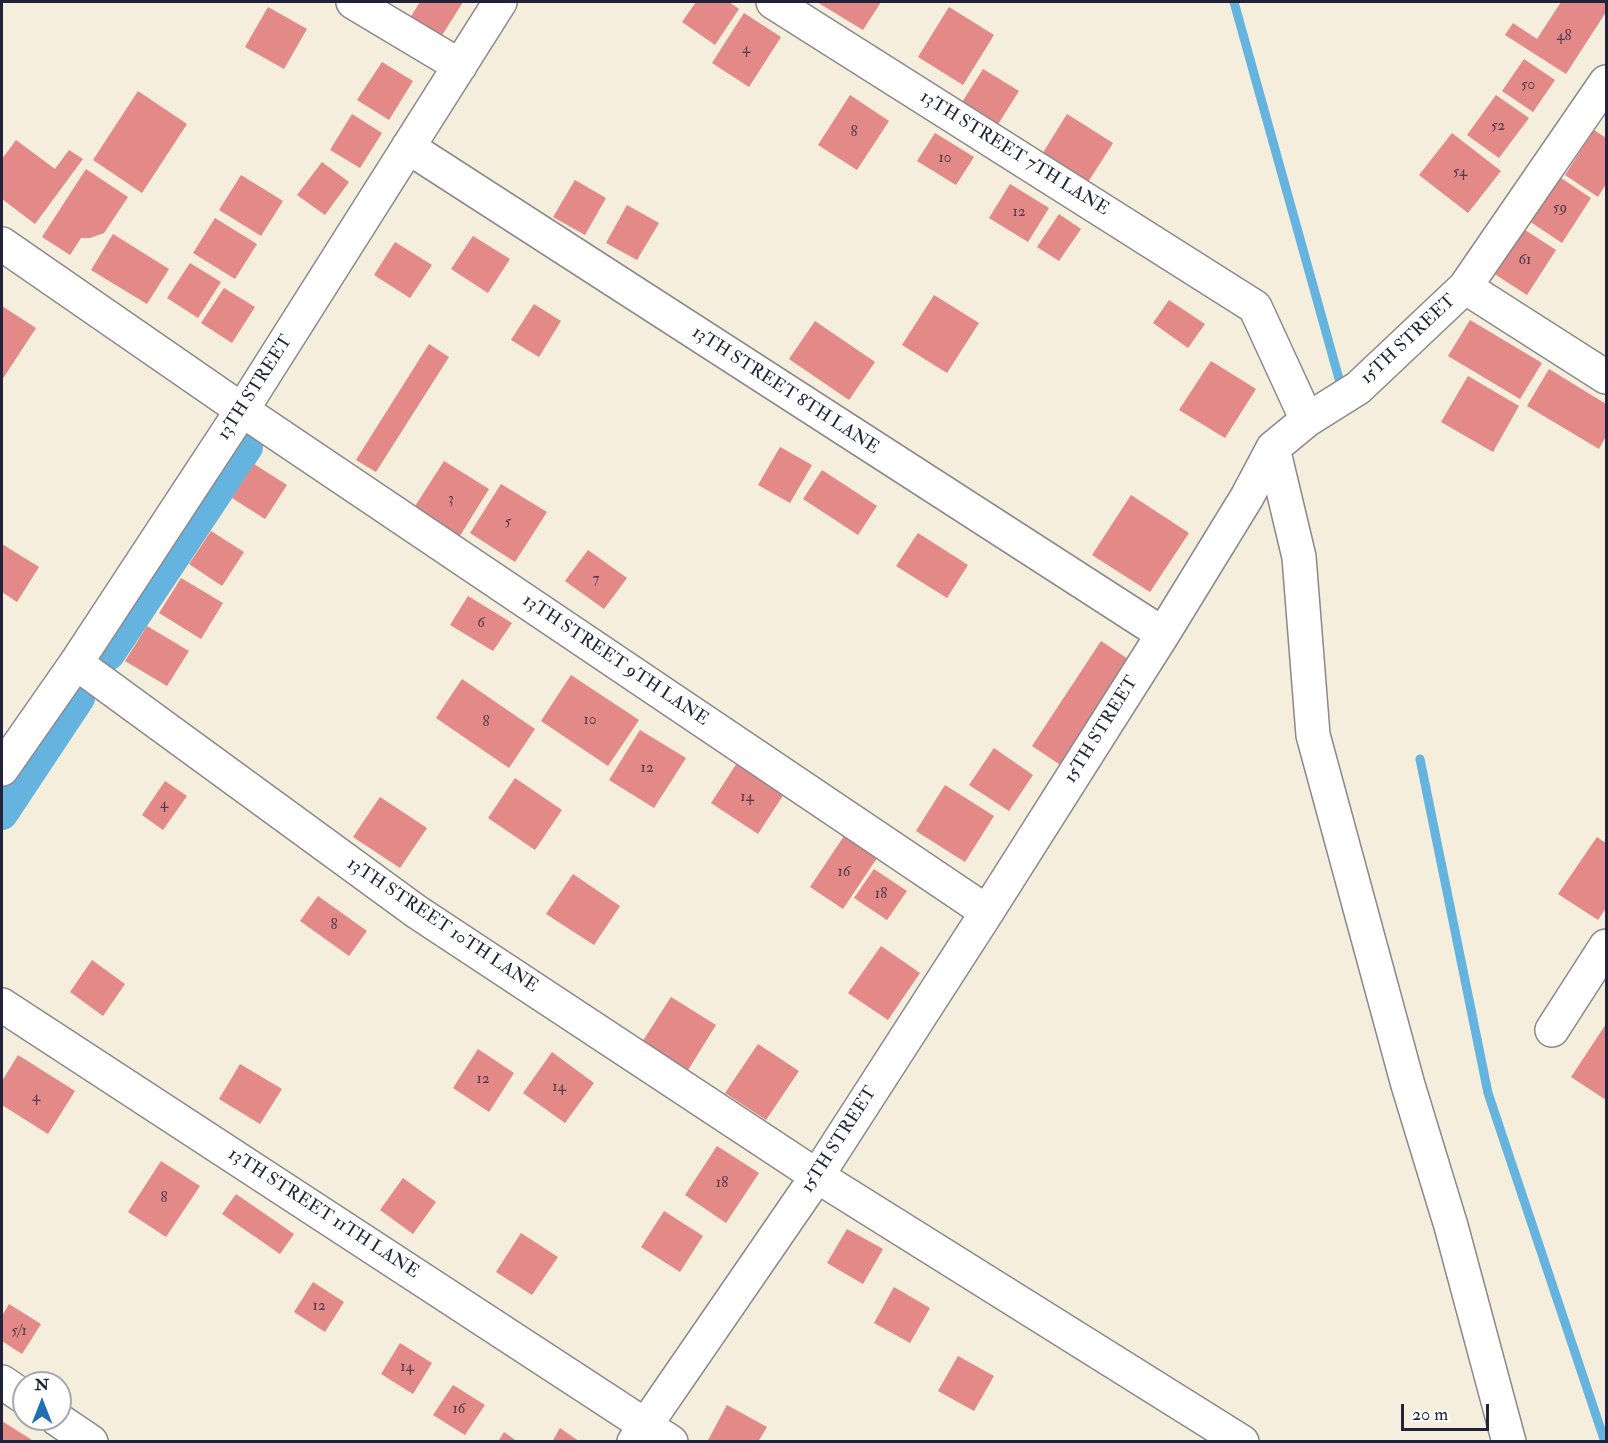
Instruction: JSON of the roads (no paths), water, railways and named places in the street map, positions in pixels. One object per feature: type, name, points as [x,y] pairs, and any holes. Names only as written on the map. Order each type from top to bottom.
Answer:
[{"type":"street","points":[[353,2],[460,66]]},
{"type":"street","name":"13TH STREET","points":[[2,769],[76,663],[242,410],[500,2]]},
{"type":"street","name":"13TH STREET 7TH LANE","points":[[773,2],[1255,307],[1307,420]]},
{"type":"street","name":"15TH STREET","points":[[650,1436],[987,912],[1247,497],[1273,448],[1307,420],[1358,388],[1465,287],[1606,82]]},
{"type":"street","name":"13TH STREET 8TH LANE","points":[[408,147],[1162,634]]},
{"type":"street","name":"13TH STREET 9TH LANE","points":[[2,244],[242,410],[987,912]]},
{"type":"street","points":[[1465,287],[1606,377]]},
{"type":"street","points":[[1273,448],[1299,557],[1313,735],[1408,1085],[1450,1226],[1509,1442]]},
{"type":"street","name":"13TH STREET 10TH LANE","points":[[76,663],[417,912],[817,1176],[1242,1442]]},
{"type":"street","points":[[1552,1030],[1606,946]]},
{"type":"street","name":"13TH STREET 11TH LANE","points":[[2,1005],[650,1436]]},
{"type":"street","points":[[72,1429],[91,1442]]},
{"type":"waterway","points":[[1234,2],[1341,386]]},
{"type":"waterway","points":[[109,654],[247,447]]},
{"type":"waterway","points":[[2,814],[79,698]]},
{"type":"waterway","points":[[1420,759],[1488,1093],[1605,1442]]}]
